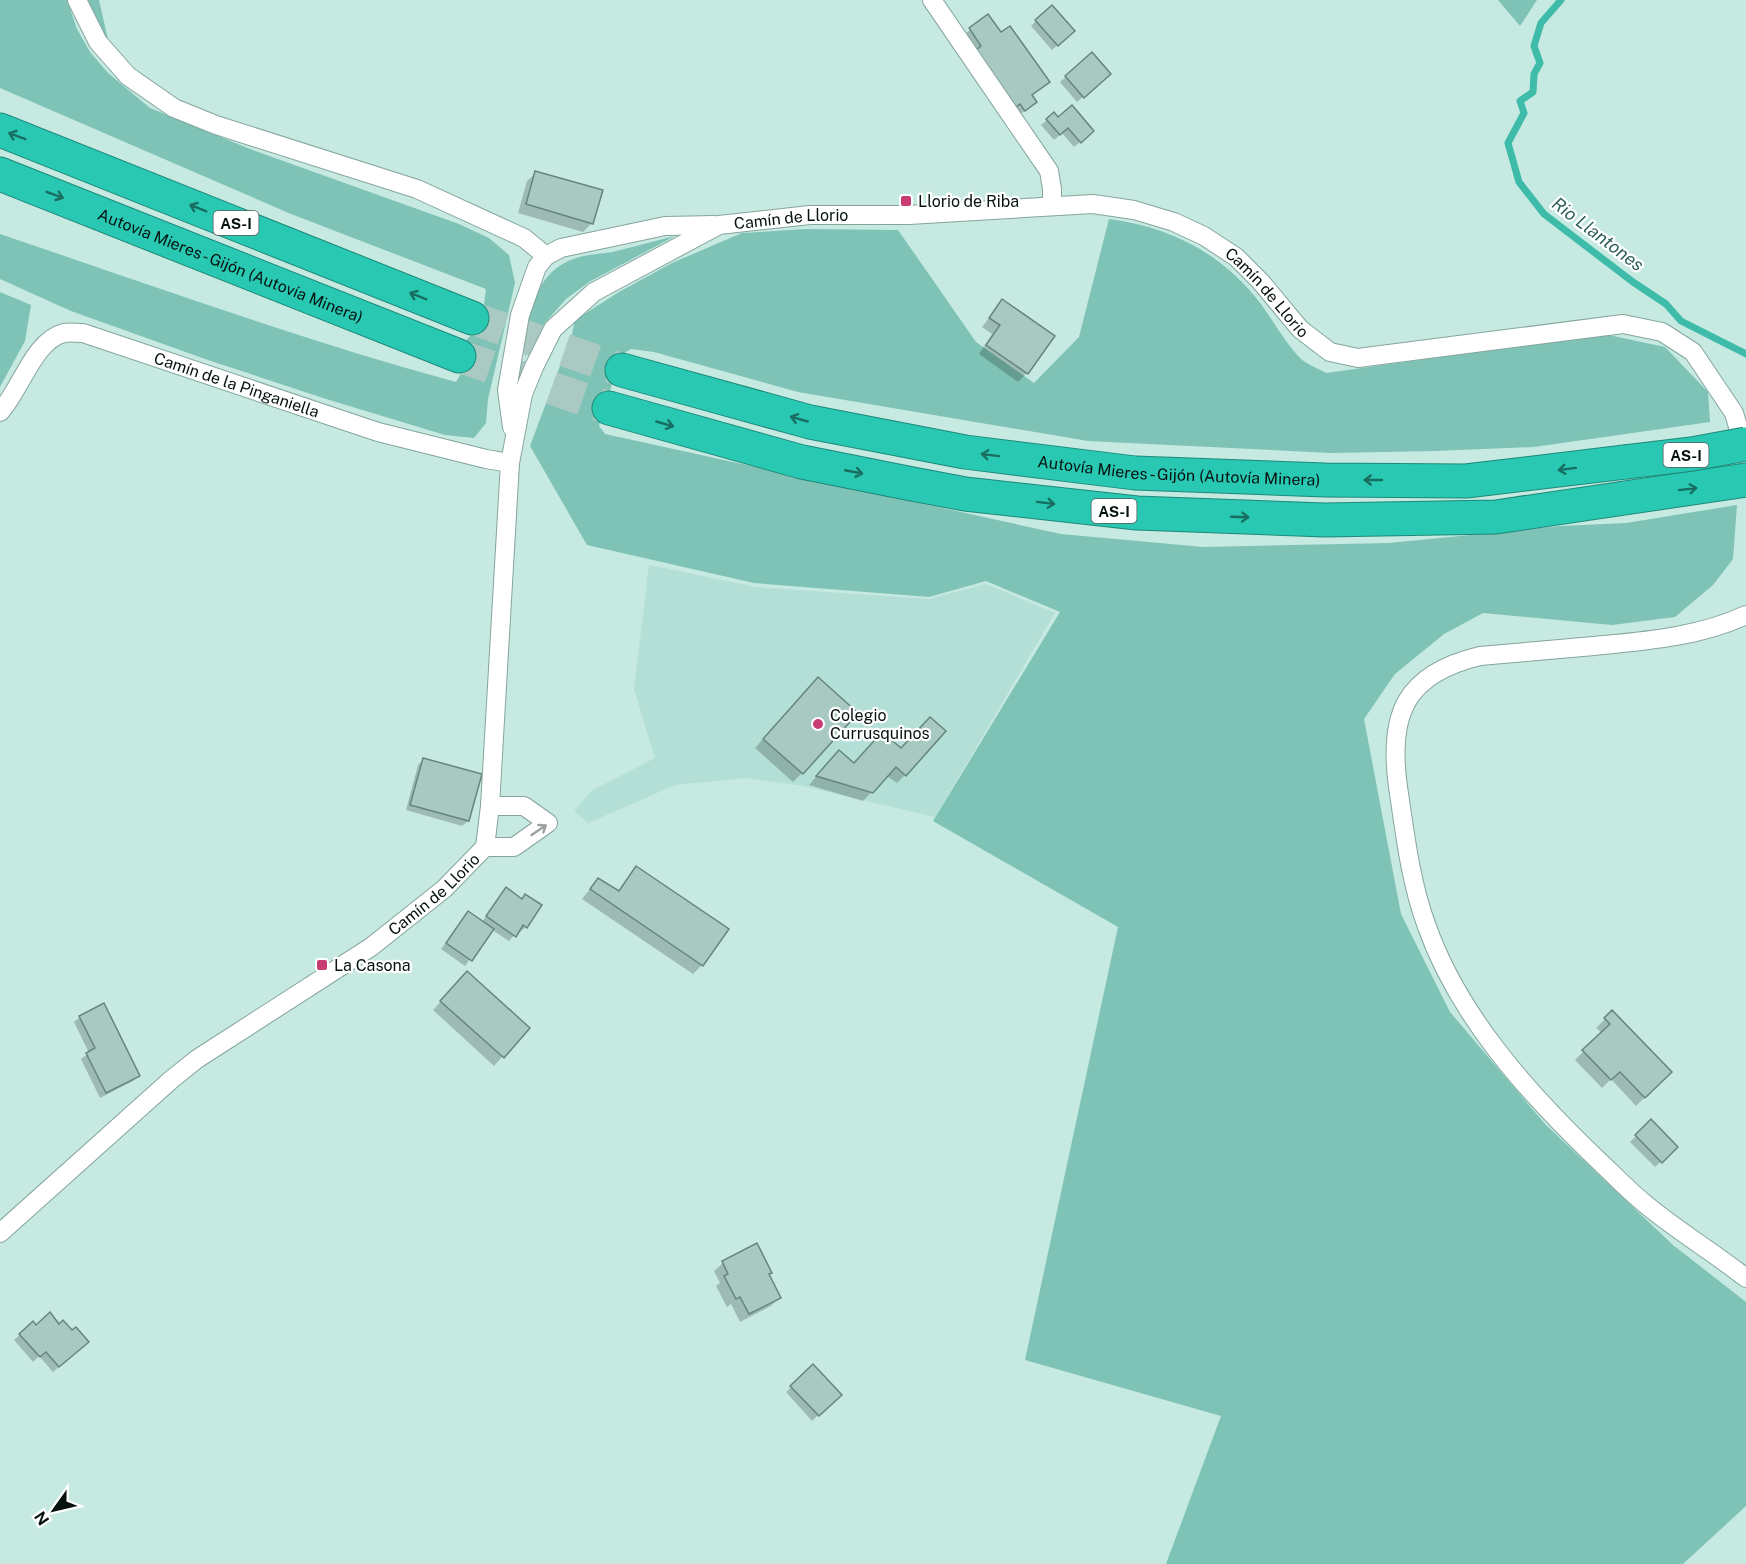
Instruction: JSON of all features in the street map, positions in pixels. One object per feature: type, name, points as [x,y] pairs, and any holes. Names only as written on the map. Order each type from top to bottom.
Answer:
[{"type":"highway","name":"AS-I","points":[[0,130],[472,318]]},
{"type":"highway","name":"Autovía Mieres - Gijón (Autovía Minera)","points":[[0,174],[459,356]]},
{"type":"highway","name":"Autovía Mieres - Gijón (Autovía Minera)","points":[[622,370],[810,422],[965,452],[1135,473],[1325,480],[1466,481],[1692,454],[1746,444]]},
{"type":"highway","name":"AS-I","points":[[609,408],[802,462],[907,483],[965,494],[1137,513],[1325,519],[1496,517],[1746,480]]},
{"type":"street","points":[[77,0],[98,42],[128,76],[174,108],[216,125],[417,189],[524,238],[546,256]]},
{"type":"street","points":[[933,0],[1049,171],[1052,206]]},
{"type":"street","name":"Camín de Llorio","points":[[514,437],[507,390],[520,315],[537,267],[546,256],[561,248],[664,226],[719,225],[810,215],[909,215],[1093,204],[1134,210],[1174,222],[1203,236],[1236,257],[1261,282],[1300,329],[1330,352],[1358,358],[1623,324],[1662,332],[1693,352],[1718,388],[1734,413],[1746,453]]},
{"type":"street","name":"Camín de Llorio","points":[[0,1233],[171,1079],[197,1059],[371,947],[444,889],[485,847],[490,806],[510,463],[523,394],[553,329],[594,292],[719,225]]},
{"type":"street","name":"Camín de la Pinganiella","points":[[0,412],[8,403],[35,355],[47,343],[63,333],[83,333],[378,432],[510,463]]},
{"type":"street","points":[[1746,615],[1688,634],[1626,643],[1480,656],[1456,662],[1437,670],[1418,686],[1403,708],[1396,731],[1394,761],[1408,860],[1426,924],[1448,974],[1462,999],[1502,1057],[1556,1120],[1644,1204],[1746,1278]]},
{"type":"street","points":[[485,847],[514,847],[548,824],[524,806],[490,806]]},
{"type":"shaded area","name":"Colegio Currusquinos","points":[[649,565],[756,587],[929,599],[986,584],[1055,613],[935,817],[798,785],[746,778],[675,785],[588,823],[574,811],[591,791],[655,758],[634,689]]},
{"type":"green space","points":[[0,0],[67,0],[77,29],[90,52],[108,73],[150,108],[250,149],[459,224],[489,238],[509,255],[515,283],[488,399],[486,423],[474,438],[445,435],[208,360],[71,311],[0,279],[0,234],[284,330],[456,382],[467,364],[467,339],[481,326],[486,289],[291,214],[0,88]]},
{"type":"green space","points":[[87,0],[99,0],[109,44]]},
{"type":"green space","points":[[1498,0],[1537,0],[1520,26]]},
{"type":"green space","points":[[1109,219],[1132,223],[1174,236],[1213,257],[1246,286],[1302,360],[1326,373],[1604,334],[1665,347],[1708,392],[1710,422],[1534,447],[1435,451],[1331,453],[1088,441],[798,392],[654,352],[631,349],[621,355],[599,426],[605,434],[1061,534],[1203,547],[1389,543],[1560,526],[1626,523],[1737,505],[1733,559],[1713,585],[1675,617],[1612,625],[1483,613],[1444,634],[1395,674],[1364,719],[1401,914],[1450,1012],[1545,1124],[1673,1245],[1746,1302],[1746,1506],[1683,1564],[1166,1564],[1221,1416],[1025,1360],[1118,927],[933,821],[1060,612],[986,581],[929,597],[754,583],[587,545],[530,446],[572,334],[575,320],[619,292],[672,263],[742,233],[806,229],[898,230],[976,342],[1034,383],[1079,337]]},
{"type":"green space","points":[[675,236],[589,282],[566,299],[544,324],[525,357],[527,327],[535,298],[541,285],[562,264],[576,258],[612,252]]},
{"type":"green space","points":[[0,292],[31,305],[25,341],[0,387]]},
{"type":"building","points":[[1052,5],[1075,31],[1058,46],[1035,20]]},
{"type":"building","points":[[988,14],[1001,32],[1010,26],[1050,82],[1032,95],[1037,102],[1025,111],[1020,104],[1016,107],[976,50],[981,46],[969,28]]},
{"type":"building","points":[[1092,52],[1111,74],[1084,98],[1065,76]]},
{"type":"building","points":[[1072,105],[1094,131],[1081,143],[1068,128],[1060,135],[1046,119],[1054,112],[1058,117]]},
{"type":"building","points":[[535,171],[603,190],[593,224],[526,204]]},
{"type":"building","points":[[1002,299],[1055,336],[1028,374],[986,345],[1000,325],[989,318]]},
{"type":"building","points":[[818,677],[858,713],[803,774],[763,739]]},
{"type":"building","points":[[930,717],[946,731],[906,776],[896,767],[873,793],[816,776],[839,750],[854,763],[882,732],[901,748]]},
{"type":"building","points":[[423,758],[482,774],[469,821],[410,805]]},
{"type":"building","points":[[636,866],[729,929],[703,966],[590,889],[598,878],[619,891]]},
{"type":"building","points":[[506,887],[522,899],[525,894],[542,905],[527,928],[523,925],[516,937],[486,916]]},
{"type":"building","points":[[468,911],[494,929],[472,961],[446,943]]},
{"type":"building","points":[[467,971],[530,1028],[504,1058],[440,1001]]},
{"type":"building","points":[[104,1003],[140,1076],[106,1093],[86,1053],[95,1048],[79,1016]]},
{"type":"building","points":[[1612,1010],[1672,1072],[1645,1098],[1620,1072],[1611,1080],[1582,1050],[1610,1024],[1604,1018]]},
{"type":"building","points":[[1651,1119],[1678,1147],[1662,1163],[1635,1135]]},
{"type":"building","points":[[757,1243],[781,1298],[749,1314],[740,1297],[736,1299],[724,1276],[728,1274],[722,1261]]},
{"type":"building","points":[[50,1312],[59,1324],[63,1320],[72,1330],[76,1327],[89,1342],[59,1367],[46,1352],[40,1357],[19,1334],[33,1321],[36,1325]]},
{"type":"building","points":[[813,1364],[842,1395],[819,1416],[790,1386]]},
{"type":"waterway","name":"Rio Llantones","points":[[1561,0],[1541,23],[1534,46],[1540,63],[1534,74],[1533,92],[1520,101],[1524,113],[1508,143],[1519,182],[1544,214],[1633,282],[1666,304],[1681,321],[1746,354]]},
{"type":"tunnel","points":[[472,318],[622,370]]},
{"type":"tunnel","points":[[459,356],[609,408]]},
{"type":"place","name":"Llorio de Riba","points":[[906,201]]},
{"type":"place","name":"Colegio Currusquinos","points":[[818,724]]},
{"type":"place","name":"La Casona","points":[[322,965]]}]
